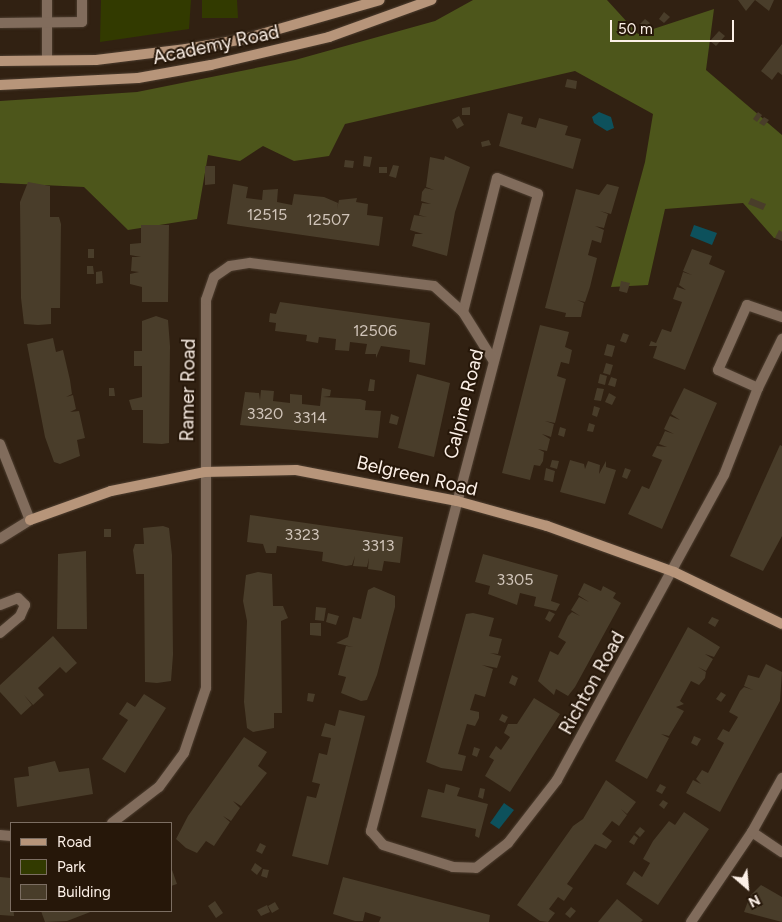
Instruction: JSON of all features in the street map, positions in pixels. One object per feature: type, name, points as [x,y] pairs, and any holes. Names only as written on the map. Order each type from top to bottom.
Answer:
[{"type":"main road","name":"Academy Road","points":[[0,61],[130,56],[234,41],[380,0]]},
{"type":"main road","name":"Academy Road","points":[[0,85],[138,78],[211,65],[329,37],[431,0]]},
{"type":"main road","name":"Belgreen Road","points":[[30,520],[111,491],[204,472],[296,470],[457,501],[547,526],[674,572],[782,624]]},
{"type":"street","points":[[47,0],[47,60]]},
{"type":"street","points":[[0,23],[82,22],[82,0]]},
{"type":"street","name":"Calpine Road","points":[[372,829],[493,360],[538,194],[498,178],[462,312]]},
{"type":"street","name":"Ramer Road","points":[[113,822],[140,804],[159,787],[184,753],[206,688],[204,472],[206,300],[214,277],[230,266],[250,263],[434,286],[462,312],[493,360]]},
{"type":"street","points":[[758,388],[718,370],[747,305],[782,316]]},
{"type":"street","name":"Richton Road","points":[[372,829],[383,845],[453,867],[476,868],[508,844],[557,780],[674,572],[724,475],[758,388],[782,339]]},
{"type":"street","points":[[0,444],[30,520],[0,539]]},
{"type":"street","points":[[0,605],[18,598],[25,605],[20,616],[0,633]]},
{"type":"street","points":[[691,922],[752,832],[782,778]]},
{"type":"street","points":[[752,832],[782,852]]},
{"type":"green space","points":[[101,0],[191,0],[189,29],[100,42]]},
{"type":"green space","points":[[202,0],[237,0],[238,18],[202,18]]},
{"type":"green space","points":[[473,0],[607,0],[638,34],[714,9],[706,70],[782,135],[782,239],[774,238],[743,203],[665,209],[648,285],[611,287],[645,162],[653,114],[575,71],[345,124],[329,156],[294,161],[263,146],[240,161],[208,155],[197,219],[128,230],[84,187],[0,183],[0,101],[137,92],[295,60],[435,21]]},
{"type":"water","points":[[599,112],[611,117],[614,128],[607,131],[594,123],[592,117]]},
{"type":"water","points":[[694,225],[717,233],[712,245],[690,236]]},
{"type":"water","points":[[504,803],[514,810],[499,829],[490,823]]},
{"type":"building","points":[[738,0],[755,0],[746,11]]},
{"type":"building","points":[[755,0],[774,0],[769,11]]},
{"type":"building","points":[[664,12],[670,17],[664,23],[659,19]]},
{"type":"building","points":[[645,19],[650,23],[645,28],[640,24]]},
{"type":"building","points":[[719,31],[725,36],[716,46],[710,41]]},
{"type":"building","points":[[782,44],[782,75],[778,72],[772,80],[761,71]]},
{"type":"building","points":[[567,79],[577,81],[576,89],[565,87]]},
{"type":"building","points":[[470,107],[470,115],[462,115],[462,108]]},
{"type":"building","points":[[758,112],[762,115],[757,122],[753,119]]},
{"type":"building","points":[[508,113],[523,117],[521,124],[536,128],[539,118],[568,126],[565,135],[581,139],[573,169],[499,146]]},
{"type":"building","points":[[459,116],[464,125],[457,129],[452,120]]},
{"type":"building","points":[[764,117],[769,120],[764,126],[759,123]]},
{"type":"building","points":[[489,140],[491,145],[482,147],[481,142]]},
{"type":"building","points":[[364,156],[372,157],[370,167],[363,166]]},
{"type":"building","points":[[445,156],[470,167],[455,212],[447,256],[412,246],[415,234],[423,234],[410,230],[414,215],[427,217],[419,215],[422,203],[431,204],[421,201],[422,192],[425,188],[434,190],[426,187],[430,157],[444,160]]},
{"type":"building","points":[[345,160],[354,161],[353,168],[344,167]]},
{"type":"building","points":[[393,165],[399,166],[396,178],[389,176]]},
{"type":"building","points":[[205,166],[215,166],[215,184],[205,185]]},
{"type":"building","points":[[379,167],[387,167],[387,173],[379,173]]},
{"type":"building","points":[[28,182],[50,186],[50,217],[59,217],[61,224],[60,308],[51,308],[51,324],[24,324],[21,298],[20,202]]},
{"type":"building","points":[[233,184],[248,187],[246,198],[262,200],[263,190],[278,189],[277,202],[292,205],[294,194],[324,197],[338,203],[337,209],[339,200],[357,198],[356,202],[368,204],[367,215],[383,217],[379,246],[227,224]]},
{"type":"building","points":[[607,184],[619,187],[611,214],[600,211],[608,214],[604,228],[595,226],[604,230],[601,243],[592,240],[588,255],[597,258],[585,302],[577,300],[584,303],[581,317],[565,317],[566,313],[545,308],[576,189],[599,195]]},
{"type":"building","points":[[751,198],[766,204],[763,210],[748,204]]},
{"type":"building","points":[[141,225],[169,225],[168,302],[142,302],[142,287],[130,284],[130,274],[139,272],[131,271],[132,257],[141,257],[130,255],[130,244],[141,243]]},
{"type":"building","points":[[779,230],[782,232],[782,241],[775,238]]},
{"type":"building","points":[[88,249],[94,249],[94,258],[88,258]]},
{"type":"building","points":[[692,249],[712,256],[709,264],[725,271],[685,370],[653,358],[657,346],[649,346],[651,341],[656,343],[662,329],[671,332],[682,302],[673,299],[677,287],[686,290],[679,285],[683,272],[692,275],[683,271]]},
{"type":"building","points":[[87,266],[93,266],[94,274],[87,274]]},
{"type":"building","points":[[102,271],[103,283],[96,284],[96,272]]},
{"type":"building","points":[[621,281],[630,283],[627,293],[619,291]]},
{"type":"building","points":[[280,302],[430,323],[425,365],[409,362],[410,350],[381,346],[376,358],[376,354],[365,354],[367,344],[350,342],[349,351],[335,350],[336,339],[319,337],[318,343],[306,341],[307,335],[275,331],[276,323],[269,322],[270,313],[276,314]]},
{"type":"building","points":[[156,316],[168,320],[170,346],[169,443],[162,444],[143,443],[143,410],[132,410],[129,400],[142,397],[142,366],[134,366],[134,351],[142,351],[142,321]]},
{"type":"building","points":[[540,325],[569,332],[565,347],[572,350],[569,364],[561,362],[557,376],[566,379],[555,423],[545,421],[554,424],[551,437],[542,434],[550,439],[547,451],[538,449],[544,452],[543,461],[540,466],[534,465],[530,480],[502,473]]},
{"type":"building","points":[[623,333],[629,335],[626,343],[620,341]]},
{"type":"building","points":[[53,338],[56,352],[63,350],[70,380],[72,394],[66,397],[73,395],[76,409],[70,412],[79,411],[85,438],[77,440],[80,456],[60,464],[54,462],[45,437],[27,344]]},
{"type":"building","points":[[607,344],[615,346],[612,357],[604,355]]},
{"type":"building","points":[[606,363],[613,365],[610,375],[603,373]]},
{"type":"building","points":[[417,374],[450,383],[434,457],[398,448]]},
{"type":"building","points":[[600,374],[607,376],[605,385],[598,383]]},
{"type":"building","points":[[611,377],[617,379],[615,387],[608,385]]},
{"type":"building","points":[[370,379],[375,380],[374,391],[368,391]]},
{"type":"building","points":[[109,388],[114,388],[115,396],[109,396]]},
{"type":"building","points":[[322,388],[331,390],[330,396],[323,397],[360,399],[366,401],[365,410],[381,411],[378,438],[240,425],[245,392],[259,393],[260,400],[261,390],[274,391],[273,401],[290,403],[290,394],[302,395],[302,404],[320,406]]},
{"type":"building","points":[[597,388],[604,389],[601,401],[594,400]]},
{"type":"building","points":[[684,388],[717,403],[662,529],[628,514],[642,486],[649,489],[662,460],[652,456],[657,446],[667,447],[659,444],[665,431],[674,434],[664,429],[670,416],[680,420],[671,414]]},
{"type":"building","points":[[609,393],[616,397],[612,405],[605,402]]},
{"type":"building","points":[[594,406],[600,408],[597,417],[592,415]]},
{"type":"building","points":[[391,414],[399,417],[397,425],[389,423]]},
{"type":"building","points":[[589,423],[595,425],[593,432],[587,431]]},
{"type":"building","points":[[560,427],[566,429],[564,437],[558,435]]},
{"type":"building","points":[[780,445],[782,446],[782,536],[763,571],[730,556]]},
{"type":"building","points":[[552,460],[559,461],[557,469],[550,467]]},
{"type":"building","points":[[570,460],[584,464],[585,469],[588,461],[600,465],[599,474],[606,461],[606,467],[616,470],[605,504],[560,492]]},
{"type":"building","points":[[546,468],[555,471],[553,482],[544,480]]},
{"type":"building","points":[[625,468],[631,470],[627,479],[622,477]]},
{"type":"building","points":[[250,515],[403,537],[400,563],[384,561],[382,571],[368,569],[369,558],[367,567],[353,566],[355,556],[352,565],[346,566],[322,561],[323,552],[277,546],[276,553],[266,553],[263,544],[247,542]]},
{"type":"building","points":[[163,526],[169,528],[172,555],[173,655],[171,681],[157,683],[145,682],[144,574],[136,574],[133,550],[135,544],[144,544],[143,528]]},
{"type":"building","points":[[104,529],[111,529],[111,537],[104,537]]},
{"type":"building","points":[[86,551],[87,629],[57,629],[58,554]]},
{"type":"building","points":[[483,554],[558,575],[551,601],[560,604],[556,611],[534,606],[536,597],[520,593],[517,605],[488,594],[490,586],[475,582]]},
{"type":"building","points":[[258,572],[272,574],[273,606],[283,606],[288,618],[281,621],[282,713],[274,713],[274,728],[253,732],[247,728],[244,702],[247,621],[243,601],[246,575]]},
{"type":"building","points":[[584,583],[601,591],[603,586],[616,593],[613,598],[621,603],[575,687],[568,696],[556,689],[554,695],[538,681],[550,651],[558,655],[566,642],[558,637],[568,616],[572,612],[580,616],[571,610],[579,597],[589,602],[578,595]]},
{"type":"building","points":[[374,587],[395,596],[395,607],[377,675],[367,700],[361,701],[341,693],[346,677],[338,675],[346,646],[353,647],[336,643],[348,637],[353,617],[361,619],[368,590]]},
{"type":"building","points":[[316,607],[326,608],[324,621],[315,620]]},
{"type":"building","points":[[549,611],[555,614],[550,622],[545,619]]},
{"type":"building","points":[[328,613],[339,616],[336,625],[326,622]]},
{"type":"building","points":[[473,613],[494,618],[489,636],[502,639],[498,654],[490,653],[501,656],[497,668],[482,665],[493,669],[485,697],[475,694],[470,710],[479,712],[479,718],[475,726],[467,724],[458,754],[466,756],[462,771],[441,768],[426,762],[466,614]]},
{"type":"building","points":[[712,617],[719,620],[715,627],[708,623]]},
{"type":"building","points":[[310,623],[321,623],[321,636],[310,635]]},
{"type":"building","points":[[688,627],[720,647],[714,657],[705,654],[713,659],[706,671],[698,667],[706,672],[705,678],[699,685],[691,681],[680,701],[684,704],[676,707],[684,711],[669,736],[661,734],[669,738],[647,779],[615,761]]},
{"type":"building","points":[[53,636],[77,663],[66,673],[60,667],[38,688],[44,695],[33,705],[24,695],[32,705],[21,715],[0,692],[0,685]]},
{"type":"building","points":[[766,664],[782,672],[780,701],[720,812],[686,793],[693,780],[701,784],[696,779],[702,770],[708,773],[724,743],[717,739],[723,729],[729,732],[738,717],[729,712],[740,691],[744,687],[753,690],[744,686],[748,675],[759,678]]},
{"type":"building","points":[[512,675],[518,678],[515,686],[509,683]]},
{"type":"building","points":[[721,692],[726,695],[721,702],[716,699]]},
{"type":"building","points":[[308,693],[315,694],[313,702],[307,701]]},
{"type":"building","points":[[144,694],[166,708],[125,773],[102,759],[128,720],[119,714],[127,702],[135,707]]},
{"type":"building","points":[[534,698],[560,714],[510,792],[485,776],[494,760],[489,757],[496,746],[501,750],[510,737],[504,733],[508,724],[517,724]]},
{"type":"building","points":[[339,710],[365,716],[328,865],[292,856],[307,796],[316,798],[320,784],[312,782],[319,753],[327,755],[331,738],[321,736],[325,723],[335,726]]},
{"type":"building","points":[[502,714],[508,717],[505,723],[499,720]]},
{"type":"building","points":[[694,736],[701,739],[697,746],[691,743]]},
{"type":"building","points":[[244,737],[267,752],[258,766],[267,773],[241,806],[233,801],[240,808],[231,821],[223,816],[230,822],[214,846],[206,841],[197,853],[186,848],[176,839],[188,816]]},
{"type":"building","points":[[474,747],[480,749],[477,757],[472,755]]},
{"type":"building","points":[[55,761],[59,772],[89,768],[93,794],[17,807],[14,778],[29,776],[28,767]]},
{"type":"building","points":[[606,780],[636,802],[627,814],[621,809],[627,815],[619,826],[612,821],[602,834],[612,841],[606,849],[595,844],[567,884],[573,888],[564,901],[558,897],[549,909],[555,913],[548,922],[540,921],[517,905],[573,826],[583,819]]},
{"type":"building","points":[[446,784],[460,788],[457,796],[488,804],[479,838],[475,836],[476,829],[421,817],[428,789],[444,793]]},
{"type":"building","points":[[660,784],[666,787],[662,794],[656,791]]},
{"type":"building","points":[[480,788],[485,789],[483,799],[478,797]]},
{"type":"building","points":[[663,800],[668,803],[664,809],[659,805]]},
{"type":"building","points":[[684,812],[709,829],[658,905],[626,884],[634,871],[642,877],[650,863],[643,859],[653,841],[669,821],[675,825]]},
{"type":"building","points":[[640,827],[645,831],[640,837],[635,833]]},
{"type":"building","points":[[634,835],[638,838],[634,845],[629,842]]},
{"type":"building","points":[[260,843],[266,846],[262,854],[256,851]]},
{"type":"building","points":[[255,863],[262,868],[257,875],[251,870]]},
{"type":"building","points":[[263,869],[269,870],[267,878],[261,876]]},
{"type":"building","points":[[172,870],[177,884],[172,886]]},
{"type":"building","points":[[0,877],[10,878],[10,912],[14,912],[14,916],[0,915]]},
{"type":"building","points":[[343,877],[490,915],[489,922],[379,922],[381,917],[365,912],[363,921],[355,921],[333,914]]},
{"type":"building","points":[[761,885],[782,897],[782,922],[744,912],[750,896]]},
{"type":"building","points":[[617,899],[643,920],[641,922],[598,922]]},
{"type":"building","points":[[215,901],[223,913],[216,918],[208,906]]},
{"type":"building","points":[[275,902],[279,909],[272,913],[268,906]]},
{"type":"building","points":[[267,905],[270,912],[261,916],[257,910]]},
{"type":"building","points":[[571,907],[576,911],[570,918],[565,914]]},
{"type":"building","points":[[41,912],[90,912],[67,921],[45,922]]}]
